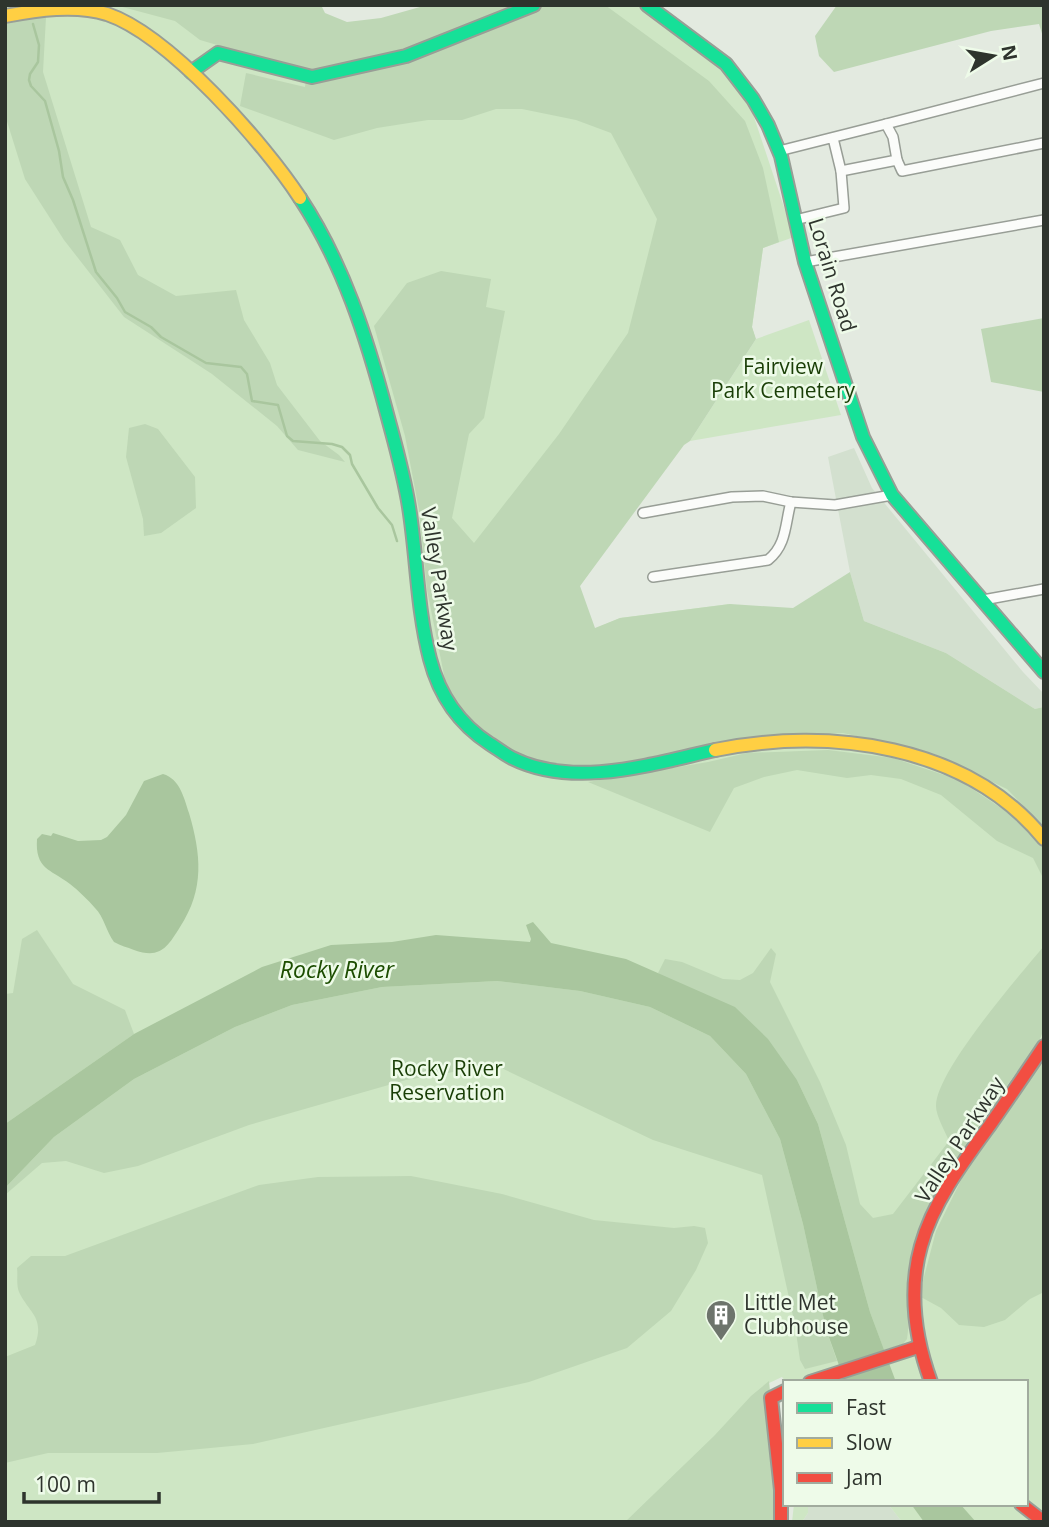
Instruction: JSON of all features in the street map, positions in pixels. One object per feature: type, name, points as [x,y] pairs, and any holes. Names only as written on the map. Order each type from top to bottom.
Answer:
[{"type":"street","points":[[191,72],[218,53],[312,78],[406,56],[534,5]]},
{"type":"street","name":"Lorain Road","points":[[647,5],[726,64],[753,99],[779,152],[805,262],[863,437],[892,495],[1044,672]]},
{"type":"street","name":"Valley Parkway","points":[[5,16],[76,10],[105,14],[141,30],[191,72],[271,158],[321,231],[342,274],[375,371],[394,439],[409,506],[422,612],[438,685],[452,709],[497,751],[525,764],[556,772],[600,773],[765,743],[829,741],[864,744],[897,750],[932,762],[989,788],[1020,812],[1044,839]]},
{"type":"street","points":[[779,152],[1044,83]]},
{"type":"street","points":[[886,124],[893,137],[902,172],[1044,143]]},
{"type":"street","points":[[795,220],[844,208],[841,171],[833,138]]},
{"type":"street","points":[[841,171],[897,160]]},
{"type":"street","points":[[805,262],[1044,220]]},
{"type":"street","points":[[643,513],[732,497],[763,496],[791,502],[835,505],[892,495]]},
{"type":"street","points":[[653,576],[768,560],[778,552],[781,545],[791,502]]},
{"type":"street","points":[[983,600],[1044,589]]},
{"type":"street","name":"Valley Parkway","points":[[930,1380],[918,1346],[914,1311],[915,1279],[927,1226],[956,1174],[1044,1046]]},
{"type":"street","points":[[816,1380],[918,1346]]},
{"type":"street","points":[[781,1522],[783,1494],[771,1398],[783,1392]]},
{"type":"street","points":[[1024,1506],[1044,1522]]},
{"type":"shaded area","points":[[115,5],[321,5],[325,13],[347,22],[381,18],[427,5],[605,5],[709,81],[745,121],[763,168],[779,242],[763,248],[752,327],[756,339],[690,441],[684,445],[580,586],[595,628],[620,618],[730,604],[793,608],[850,572],[864,621],[946,653],[1035,709],[1044,707],[1044,827],[1007,789],[932,753],[843,733],[740,739],[615,764],[556,769],[496,745],[462,714],[445,680],[427,590],[419,510],[405,436],[374,326],[407,283],[441,271],[491,279],[486,307],[505,311],[484,418],[469,434],[452,518],[474,543],[559,434],[628,333],[657,219],[611,133],[576,120],[522,109],[496,109],[462,120],[428,120],[377,128],[334,140],[240,106],[246,73],[305,87],[307,71],[200,40],[175,21]]},
{"type":"shaded area","points":[[837,5],[1044,5],[1044,40],[1039,24],[991,31],[834,72],[819,56],[815,36]]},
{"type":"shaded area","points":[[46,17],[43,72],[91,227],[120,240],[138,275],[176,296],[236,290],[244,320],[270,363],[277,385],[320,441],[345,462],[298,450],[277,426],[212,374],[124,317],[64,240],[25,179],[5,115],[5,23]]},
{"type":"shaded area","points":[[1044,318],[1044,392],[991,382],[981,329]]},
{"type":"shaded area","points":[[145,424],[158,429],[195,477],[196,508],[161,533],[144,536],[143,519],[126,457],[129,428]]},
{"type":"shaded area","points":[[854,448],[872,488],[1044,694],[1044,707],[1035,709],[946,653],[864,621],[850,572],[828,457]]},
{"type":"shaded area","points":[[828,750],[893,758],[959,780],[1013,816],[1041,845],[1044,851],[1044,880],[1033,858],[997,841],[941,795],[901,779],[871,775],[847,778],[797,770],[764,777],[734,788],[710,832],[588,782],[747,753]]},
{"type":"shaded area","points":[[37,930],[73,984],[125,1010],[134,1034],[5,1124],[5,994],[13,993],[22,939]]},
{"type":"shaded area","points":[[1044,946],[1044,1029],[1039,1041],[964,1147],[932,1205],[919,1234],[911,1264],[907,1339],[903,1344],[884,1350],[870,1312],[818,1124],[797,1080],[658,973],[665,959],[682,962],[723,979],[740,980],[753,973],[771,948],[776,954],[770,982],[820,1082],[846,1145],[860,1204],[873,1218],[893,1214],[949,1141],[936,1106],[949,1070],[981,1024]]},
{"type":"shaded area","points":[[497,981],[580,991],[650,1007],[710,1036],[746,1074],[780,1139],[803,1224],[826,1329],[837,1361],[805,1369],[800,1360],[795,1325],[762,1175],[653,1140],[495,1065],[406,1080],[249,1125],[138,1166],[104,1173],[66,1161],[42,1163],[5,1195],[5,1188],[54,1137],[134,1079],[235,1027],[292,1005],[382,987]]},
{"type":"shaded area","points":[[1044,1056],[1044,1292],[1030,1299],[1005,1320],[984,1327],[959,1325],[941,1308],[919,1296],[936,1231],[964,1174]]},
{"type":"shaded area","points":[[411,1176],[502,1194],[594,1220],[674,1228],[705,1228],[708,1243],[696,1270],[671,1311],[627,1348],[529,1382],[253,1444],[157,1453],[48,1453],[5,1463],[5,1357],[35,1345],[38,1336],[37,1321],[18,1286],[17,1268],[31,1256],[65,1256],[259,1185],[318,1177]]},
{"type":"shaded area","points":[[769,1381],[777,1494],[776,1522],[625,1522],[714,1436],[751,1396]]},
{"type":"shaded area","points":[[808,1506],[890,1506],[902,1522],[802,1522],[808,1513]]},
{"type":"green space","name":"Rocky River Reservation","points":[[5,5],[237,5],[206,35],[544,5],[642,5],[745,90],[794,237],[763,248],[752,327],[755,337],[580,586],[543,651],[620,618],[730,604],[1035,709],[1044,707],[1044,1522],[902,1522],[890,1506],[1028,1506],[1028,1380],[784,1380],[782,1377],[769,1383],[783,1497],[780,1522],[5,1522]]},
{"type":"green space","name":"Fairview Park Cemetery","points":[[809,320],[841,415],[690,441],[756,339]]},
{"type":"green space","points":[[794,1506],[808,1506],[808,1513],[802,1522],[792,1522]]},
{"type":"water","points":[[163,774],[174,780],[185,801],[198,857],[197,885],[188,913],[171,941],[162,950],[150,953],[114,942],[101,916],[92,905],[41,862],[37,839],[42,834],[51,836],[53,833],[78,841],[101,840],[107,837],[126,815],[144,781]]},
{"type":"water","name":"Rocky River","points":[[533,922],[551,943],[626,959],[735,1007],[768,1039],[797,1080],[818,1124],[870,1312],[895,1380],[844,1380],[826,1329],[803,1224],[780,1139],[746,1074],[710,1036],[650,1007],[580,991],[497,981],[382,987],[292,1005],[235,1027],[134,1079],[54,1137],[5,1188],[5,1124],[134,1034],[262,967],[331,945],[392,942],[436,935],[530,942],[526,925]]},
{"type":"water","points":[[912,1506],[962,1506],[976,1522],[924,1522]]},
{"type":"waterway","points":[[33,24],[39,45],[38,62],[29,80],[45,101],[63,177],[96,272],[125,312],[151,327],[161,337],[206,363],[241,367],[247,374],[252,401],[278,405],[287,436],[293,441],[342,447],[350,455],[352,464],[378,508],[392,525],[397,541]]},
{"type":"traffic: fast","points":[[191,72],[218,53],[312,77],[406,56],[534,5]]},
{"type":"traffic: fast","points":[[647,5],[726,64],[753,99],[781,156],[805,262],[863,437],[892,495],[1044,672]]},
{"type":"traffic: fast","points":[[300,198],[329,248],[371,357],[407,495],[422,621],[430,659],[445,696],[460,718],[479,736],[509,756],[536,767],[561,772],[613,771],[715,750]]},
{"type":"traffic: slow","points":[[5,16],[43,10],[82,9],[107,14],[132,26],[186,67],[213,93],[263,149],[300,198]]},
{"type":"traffic: slow","points":[[715,750],[759,743],[804,741],[849,743],[893,750],[936,763],[976,782],[1012,807],[1044,839]]},
{"type":"traffic: jam","points":[[930,1380],[917,1332],[914,1298],[917,1263],[926,1230],[950,1183],[1044,1046]]},
{"type":"traffic: jam","points":[[816,1380],[918,1347]]},
{"type":"traffic: jam","points":[[781,1522],[781,1490],[771,1398],[783,1392]]},
{"type":"traffic: jam","points":[[1024,1506],[1044,1522]]},
{"type":"place","name":"Little Met Clubhouse","points":[[721,1342]]}]
